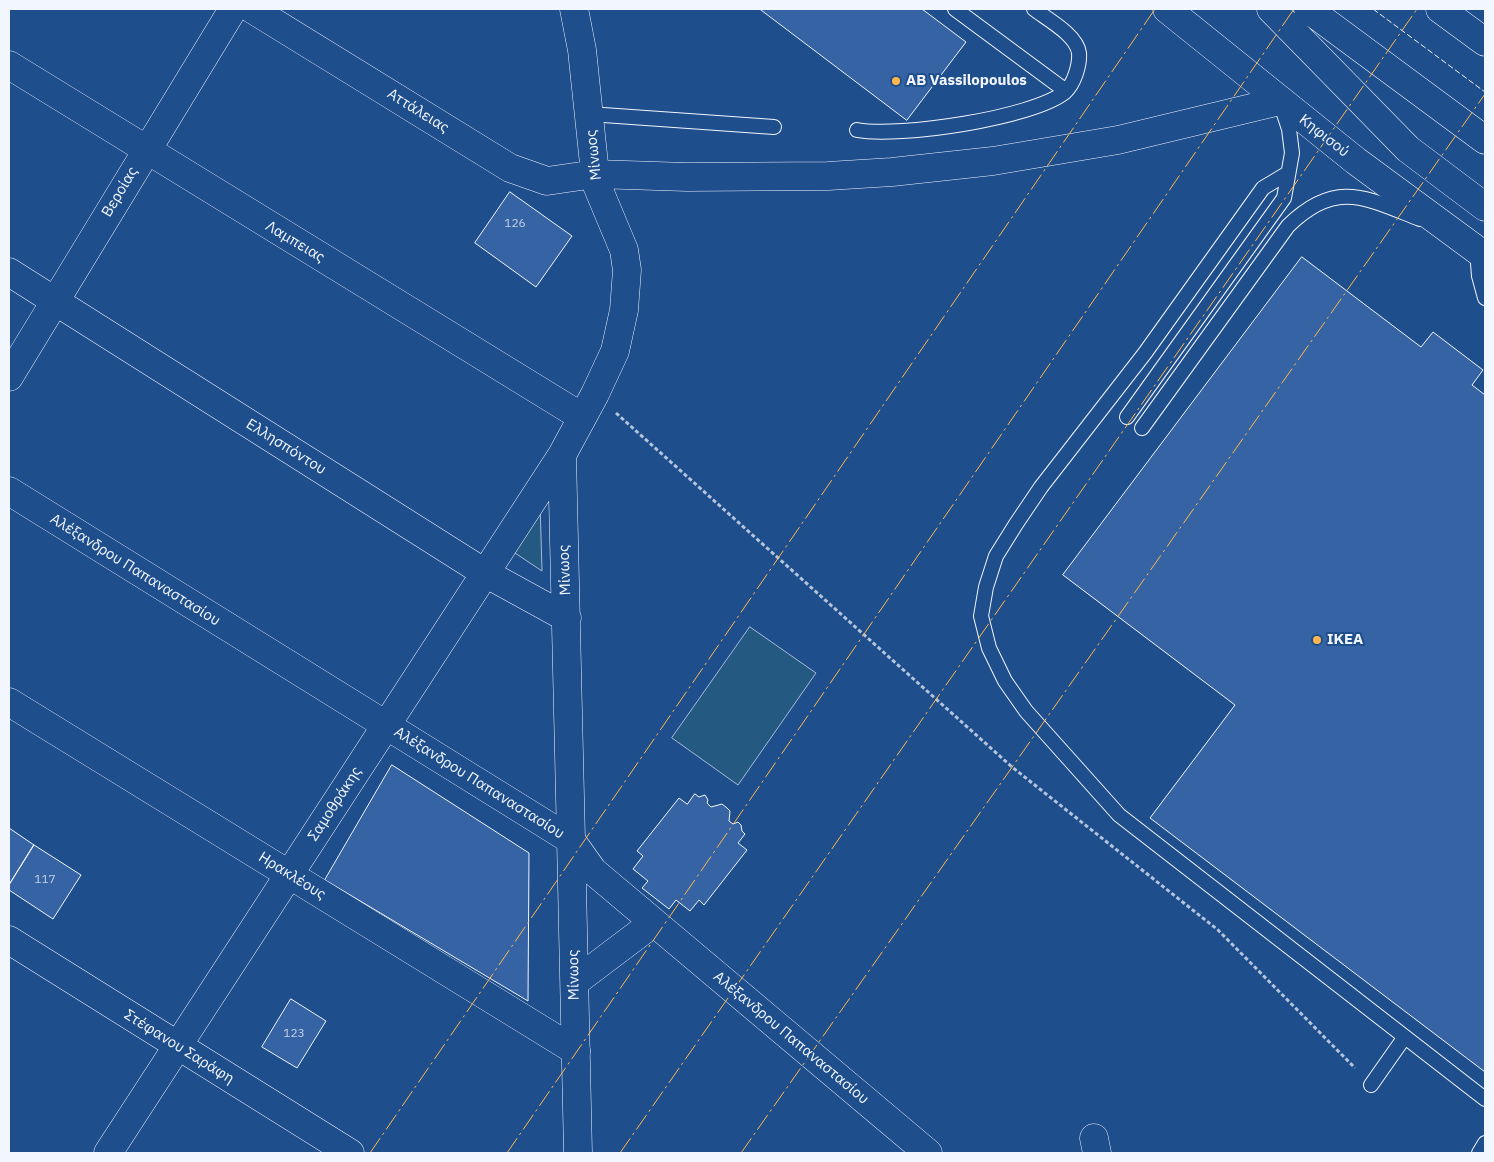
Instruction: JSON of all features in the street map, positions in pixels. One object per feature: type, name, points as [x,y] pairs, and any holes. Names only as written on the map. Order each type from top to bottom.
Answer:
[{"type":"main road","name":"Βεροίας","points":[[9,377],[233,9]]},
{"type":"main road","name":"Αττάλειας","points":[[252,9],[510,168],[547,181],[595,174],[697,177],[892,172],[993,161],[1118,140],[1280,101]]},
{"type":"main road","name":"Μίνωος","points":[[574,9],[582,50],[595,174],[599,194],[612,218],[624,250],[628,270],[624,310],[615,351],[595,394],[562,455],[578,1153]]},
{"type":"main road","name":"Κηφισού","points":[[1167,9],[1356,161],[1481,254]]},
{"type":"main road","points":[[1272,9],[1408,149],[1485,207]]},
{"type":"main road","points":[[1308,9],[1485,140]]},
{"type":"main road","points":[[1440,9],[1485,42]]},
{"type":"main road","name":"Λαμπειας","points":[[9,65],[145,151],[582,417]]},
{"type":"main road","name":"Ελλησπόντου","points":[[9,272],[485,573],[567,618]]},
{"type":"main road","name":"Σαμοθράκης","points":[[108,1153],[562,455]]},
{"type":"main road","name":"Αλέξανδρου Παπαναστασίου","points":[[9,491],[571,840],[593,871],[928,1153]]},
{"type":"main road","name":"Ηρακλέους","points":[[9,702],[576,1051]]},
{"type":"main road","points":[[575,982],[653,923]]},
{"type":"main road","name":"Στέφανου Σαράφη","points":[[9,940],[177,1047],[350,1153]]},
{"type":"lane","points":[[955,9],[1066,91]]},
{"type":"lane","points":[[857,130],[869,132],[912,131],[988,118],[1038,106],[1066,91],[1076,74],[1079,52],[1071,38],[1034,9]]},
{"type":"lane","points":[[1127,417],[1284,198],[1291,163],[1291,141],[1280,101]]},
{"type":"lane","points":[[589,114],[774,127]]},
{"type":"lane","points":[[1288,173],[1263,188],[1144,353],[1041,487],[996,556],[986,587],[981,616],[989,648],[1005,681],[1026,711],[1120,815],[1404,1038],[1485,1099]]},
{"type":"lane","points":[[1142,428],[1288,226],[1299,216],[1329,199],[1349,195],[1386,206],[1448,229]]},
{"type":"lane","points":[[1481,254],[1479,276],[1485,298]]},
{"type":"lane","points":[[1371,1085],[1404,1038]]},
{"type":"lane","points":[[1479,1153],[1485,1143]]},
{"type":"path","points":[[595,394],[1012,767],[1218,930],[1371,1085]]},
{"type":"shaded area","points":[[540,503],[542,571],[512,551]]},
{"type":"shaded area","points":[[750,627],[816,673],[738,785],[672,738]]},
{"type":"building","name":"AB Vassilopoulos","points":[[760,9],[922,9],[966,42],[907,120]]},
{"type":"building","points":[[510,192],[572,236],[536,287],[475,243]]},
{"type":"building","name":"IKEA","points":[[1302,257],[1421,347],[1433,332],[1483,370],[1472,385],[1485,395],[1485,1072],[1150,818],[1235,705],[1063,575]]},
{"type":"building","points":[[392,765],[529,853],[528,1001],[325,880]]},
{"type":"building","points":[[695,794],[699,797],[705,795],[708,800],[707,803],[711,807],[722,804],[730,811],[729,821],[733,824],[738,822],[745,834],[738,843],[747,850],[704,905],[699,900],[690,911],[676,900],[669,909],[642,888],[648,881],[633,869],[643,856],[637,851],[679,798],[687,804]]},
{"type":"building","points":[[9,828],[34,845],[9,885]]},
{"type":"building","points":[[34,845],[81,875],[53,919],[9,890],[9,885]]},
{"type":"building","points":[[291,999],[326,1021],[297,1068],[262,1047]]},
{"type":"fence","points":[[1373,9],[1485,92]]},
{"type":"power","points":[[370,1153],[1155,9]]},
{"type":"power","points":[[507,1153],[1294,9]]},
{"type":"power","points":[[620,1153],[1417,9]]},
{"type":"power","points":[[741,1153],[1485,94]]},
{"type":"place","name":"AB Vassilopoulos","points":[[896,81]]},
{"type":"place","name":"IKEA","points":[[1317,640]]}]
